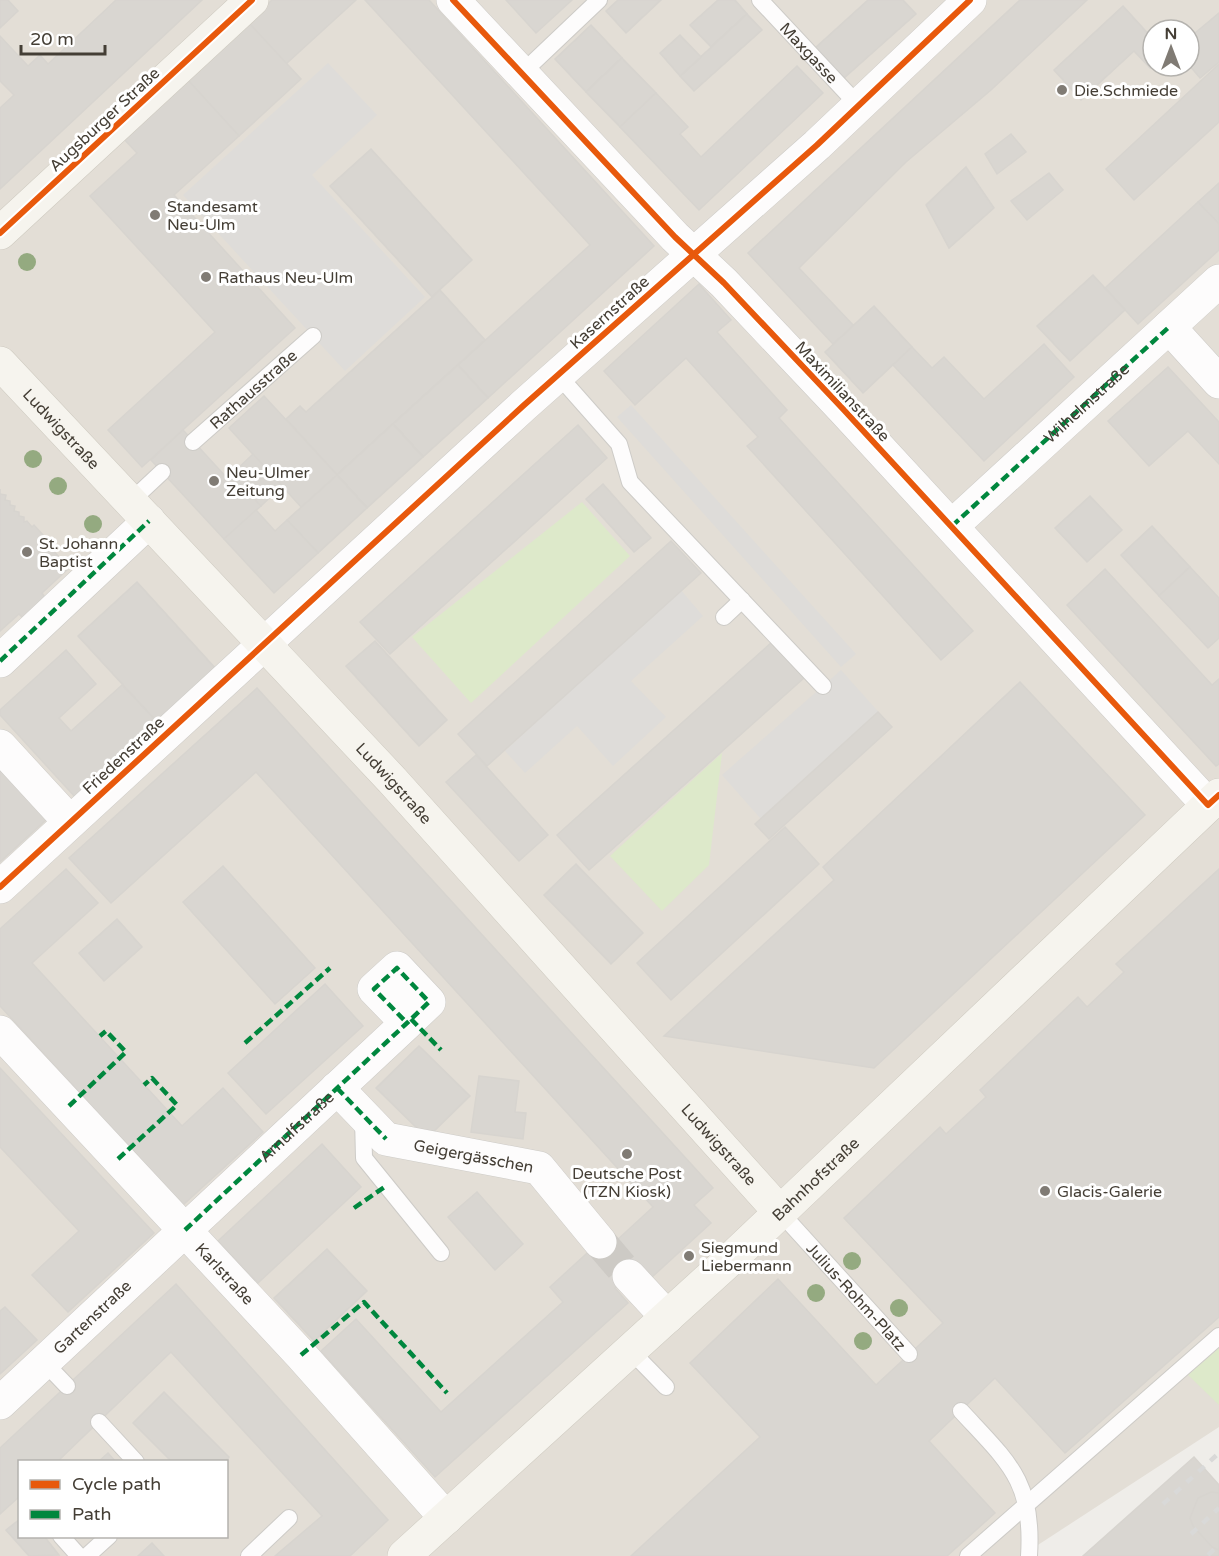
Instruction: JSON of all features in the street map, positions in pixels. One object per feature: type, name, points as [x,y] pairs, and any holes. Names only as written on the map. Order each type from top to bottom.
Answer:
[{"type":"street","name":"Augsburger Straße","points":[[0,233],[252,0]]},
{"type":"street","name":"Maximilianstraße","points":[[453,0],[693,255],[731,291],[1214,800]]},
{"type":"street","name":"Kasernstraße","points":[[265,643],[558,375],[730,225],[970,0]]},
{"type":"street","name":"Wilhelmstraße","points":[[952,526],[1219,281]]},
{"type":"street","points":[[1169,327],[1219,382]]},
{"type":"street","name":"Ludwigstraße","points":[[0,363],[265,643],[503,902],[780,1212]]},
{"type":"street","points":[[0,661],[140,511]]},
{"type":"street","name":"Friedenstraße","points":[[0,887],[265,643]]},
{"type":"street","points":[[0,746],[70,822]]},
{"type":"street","name":"Bahnhofstraße","points":[[404,1556],[631,1351],[780,1212],[1214,800]]},
{"type":"street","name":"Arnulfstraße","points":[[185,1230],[406,1023]]},
{"type":"street","name":"Karlstraße","points":[[0,1032],[301,1355],[446,1518]]},
{"type":"street","name":"Geigergässchen","points":[[337,1088],[386,1139],[539,1168],[600,1242]]},
{"type":"street","name":"Gartenstraße","points":[[0,1403],[185,1230]]},
{"type":"street","points":[[629,1276],[667,1317]]},
{"type":"lane","points":[[521,74],[599,0]]},
{"type":"lane","name":"Maxgasse","points":[[760,0],[858,106]]},
{"type":"lane","name":"Rathausstraße","points":[[194,442],[313,336]]},
{"type":"lane","points":[[558,375],[619,444],[630,482],[823,686]]},
{"type":"lane","points":[[140,511],[162,472]]},
{"type":"lane","points":[[724,616],[742,600]]},
{"type":"lane","points":[[363,1114],[364,1158],[441,1253]]},
{"type":"lane","name":"Julius-Rohm-Platz","points":[[780,1212],[909,1354]]},
{"type":"lane","points":[[968,1556],[1219,1336]]},
{"type":"lane","points":[[631,1351],[666,1387]]},
{"type":"lane","points":[[44,1362],[67,1386]]},
{"type":"lane","points":[[961,1411],[1016,1473],[1027,1504],[1030,1523],[1029,1556]]},
{"type":"lane","points":[[99,1422],[135,1460]]},
{"type":"lane","points":[[249,1556],[289,1518]]},
{"type":"lane","points":[[63,1538],[79,1556]]},
{"type":"lane","points":[[87,1556],[107,1538]]},
{"type":"shaded area","points":[[0,0],[1219,0],[1219,1427],[1021,1556],[0,1556]]},
{"type":"shaded area","name":"Rathaus Neu-Ulm","points":[[328,63],[377,115],[312,175],[425,297],[345,371],[183,195]]},
{"type":"shaded area","points":[[631,405],[856,654],[841,667],[617,417]]},
{"type":"shaded area","points":[[680,589],[703,616],[631,681],[666,717],[613,766],[577,726],[525,773],[505,751]]},
{"type":"shaded area","points":[[841,670],[892,727],[769,839],[768,827],[722,775]]},
{"type":"green space","points":[[582,502],[630,556],[471,703],[412,637]]},
{"type":"green space","points":[[722,753],[709,865],[662,911],[610,856]]},
{"type":"green space","points":[[1219,1348],[1219,1405],[1188,1375]]},
{"type":"building","points":[[0,0],[8,0],[18,11],[0,28]]},
{"type":"building","points":[[116,0],[202,0],[0,189],[0,108],[14,95],[0,81],[0,36],[28,66],[40,55],[48,64]]},
{"type":"building","points":[[272,0],[356,0],[286,64],[248,22]]},
{"type":"building","points":[[365,0],[429,0],[654,246],[488,398],[458,365],[590,245]]},
{"type":"building","points":[[506,0],[572,0],[536,33]]},
{"type":"building","points":[[618,0],[661,0],[626,33],[606,11]]},
{"type":"building","points":[[718,0],[735,0],[747,14],[711,47],[690,25]]},
{"type":"building","points":[[868,0],[903,0],[916,14],[843,79],[815,48]]},
{"type":"building","points":[[1020,0],[1087,0],[991,90],[906,162],[799,268],[854,326],[833,344],[748,253]]},
{"type":"building","points":[[1123,6],[1141,26],[1141,58],[1134,51],[1081,100],[1054,70]]},
{"type":"building","points":[[1219,13],[1219,62],[1201,77],[1201,28]]},
{"type":"building","points":[[747,14],[762,30],[694,91],[680,76]]},
{"type":"building","points":[[248,22],[301,79],[239,136],[186,78]]},
{"type":"building","points":[[591,25],[622,58],[586,92],[555,59]]},
{"type":"building","points":[[680,35],[701,57],[680,76],[660,53]]},
{"type":"building","points":[[622,58],[656,93],[620,127],[586,92]]},
{"type":"building","points":[[1219,64],[1219,122],[1134,200],[1106,169]]},
{"type":"building","points":[[797,66],[823,93],[699,210],[620,127],[656,93],[688,127],[680,134],[701,157]]},
{"type":"building","name":"Rathaus Neu-Ulm","points":[[186,78],[239,136],[174,195],[295,328],[142,467],[108,430],[215,332],[90,196],[137,153],[122,137]]},
{"type":"building","points":[[1011,134],[1026,152],[997,174],[985,154]]},
{"type":"building","points":[[371,149],[472,260],[432,297],[330,186]]},
{"type":"building","points":[[966,167],[994,208],[949,248],[926,205]]},
{"type":"building","points":[[1049,173],[1063,190],[1027,220],[1011,201]]},
{"type":"building","points":[[1219,183],[1219,224],[1198,202]]},
{"type":"building","points":[[1198,202],[1219,224],[1219,250],[1138,324],[1105,288]]},
{"type":"building","points":[[1093,275],[1125,310],[1070,361],[1037,326]]},
{"type":"building","points":[[699,284],[731,320],[717,332],[787,410],[779,418],[973,631],[941,660],[747,446],[758,437],[686,358],[635,405],[604,371]]},
{"type":"building","points":[[440,290],[485,340],[337,475],[286,419],[300,406],[306,412]]},
{"type":"building","points":[[874,306],[912,347],[863,393],[825,352]]},
{"type":"building","points":[[1044,344],[1074,377],[984,461],[893,365],[912,347],[932,368],[944,357],[984,399]]},
{"type":"building","points":[[458,365],[488,398],[423,457],[393,424]]},
{"type":"building","points":[[1168,367],[1219,422],[1219,464],[1188,431],[1149,466],[1108,421]]},
{"type":"building","points":[[264,396],[337,475],[302,508],[229,428]]},
{"type":"building","points":[[393,424],[423,457],[367,508],[337,475]]},
{"type":"building","points":[[578,425],[607,458],[390,654],[360,622]]},
{"type":"building","points":[[183,430],[227,478],[232,474],[261,506],[224,539],[151,460]]},
{"type":"building","points":[[253,454],[282,486],[261,506],[232,474]]},
{"type":"building","points":[[337,475],[367,508],[318,553],[287,520]]},
{"type":"building","points":[[603,484],[651,538],[634,552],[586,499]]},
{"type":"building","name":"St. Johann Baptist","points":[[0,494],[6,495],[5,500],[15,506],[14,511],[24,517],[24,522],[27,521],[32,527],[34,525],[43,535],[41,537],[69,568],[42,593],[48,602],[26,621],[19,614],[0,631]]},
{"type":"building","points":[[1090,496],[1122,530],[1087,562],[1055,528]]},
{"type":"building","points":[[256,510],[275,531],[287,520],[318,553],[274,593],[224,539]]},
{"type":"building","points":[[1152,526],[1190,567],[1159,596],[1121,555]]},
{"type":"building","points":[[671,541],[701,573],[487,766],[458,734]]},
{"type":"building","points":[[1190,567],[1219,598],[1219,638],[1208,648],[1159,596]]},
{"type":"building","points":[[1105,569],[1212,685],[1219,679],[1219,764],[1216,766],[1067,605]]},
{"type":"building","points":[[137,582],[217,670],[158,723],[78,636]]},
{"type":"building","points":[[375,641],[447,720],[419,746],[346,666]]},
{"type":"building","points":[[772,642],[804,678],[589,870],[557,835]]},
{"type":"building","points":[[66,650],[96,684],[59,718],[71,731],[122,685],[158,723],[76,798],[0,715],[0,710]]},
{"type":"building","points":[[1020,682],[1145,815],[874,1068],[664,1036],[834,880],[823,867]]},
{"type":"building","points":[[257,688],[713,1188],[694,1205],[711,1223],[651,1278],[640,1265],[615,1288],[628,1303],[435,1477],[321,1351],[356,1319],[441,1412],[563,1302],[550,1287],[609,1233],[616,1241],[653,1207],[256,772],[111,903],[69,858]]},
{"type":"building","points":[[878,712],[892,727],[769,839],[755,824]]},
{"type":"building","points":[[476,755],[548,835],[519,861],[446,782]]},
{"type":"building","points":[[0,767],[47,819],[0,862]]},
{"type":"building","points":[[785,827],[819,864],[671,1000],[637,963]]},
{"type":"building","points":[[576,864],[643,933],[611,964],[544,895]]},
{"type":"building","points":[[223,866],[315,968],[275,1004],[183,902]]},
{"type":"building","points":[[66,869],[98,903],[32,963],[182,1126],[223,1088],[263,1132],[183,1205],[0,1006],[0,929]]},
{"type":"building","name":"Glacis-Galerie","points":[[1219,869],[1219,1317],[1065,1453],[995,1378],[929,1441],[995,1513],[947,1556],[631,1556],[760,1437],[690,1363],[778,1279],[876,1385],[943,1323],[844,1218],[940,1127],[946,1134],[986,1097],[980,1090],[1078,997],[1087,1007],[1124,972],[1116,964]]},
{"type":"building","points":[[117,919],[142,947],[104,981],[79,953]]},
{"type":"building","points":[[325,984],[363,1026],[266,1114],[228,1073]]},
{"type":"building","points":[[419,1046],[470,1096],[427,1138],[376,1088]]},
{"type":"building","points":[[0,1068],[154,1233],[68,1312],[32,1275],[79,1231],[0,1147]]},
{"type":"building","points":[[479,1076],[519,1081],[515,1112],[526,1113],[523,1139],[471,1132]]},
{"type":"building","points":[[322,1144],[361,1187],[258,1283],[218,1241]]},
{"type":"building","points":[[477,1192],[523,1244],[495,1270],[448,1217]]},
{"type":"building","points":[[327,1249],[367,1291],[314,1341],[274,1298]]},
{"type":"building","points":[[176,1284],[388,1520],[350,1556],[275,1556],[322,1516],[171,1352],[59,1460],[18,1460],[18,1498],[0,1514],[0,1448]]},
{"type":"building","points":[[5,1307],[37,1340],[0,1374],[0,1311]]},
{"type":"building","points":[[164,1392],[229,1457],[227,1460],[170,1460],[133,1423]]},
{"type":"building","points":[[108,1453],[114,1460],[100,1460]]},
{"type":"building","points":[[1194,1457],[1219,1485],[1219,1556],[1083,1556]]},
{"type":"building","points":[[1211,1492],[1219,1493],[1219,1550],[1212,1547],[1193,1526],[1190,1518],[1198,1498]]},
{"type":"building","points":[[18,1521],[18,1538],[46,1538],[59,1555],[29,1556],[6,1530]]},
{"type":"building","points":[[152,1543],[164,1556],[138,1556]]},
{"type":"tunnel","points":[[600,1242],[629,1276]]},
{"type":"railway","points":[[1163,1504],[1219,1453]]},
{"type":"railway","points":[[1191,1534],[1219,1508]]},
{"type":"railway","points":[[1208,1555],[1219,1545]]},
{"type":"marked path","points":[[952,526],[1169,327]]},
{"type":"marked path","points":[[0,661],[149,521]]},
{"type":"marked path","points":[[245,1043],[330,968]]},
{"type":"marked path","points":[[185,1230],[407,1023],[429,1002],[397,968],[374,989],[407,1023]]},
{"type":"marked path","points":[[411,1019],[441,1050]]},
{"type":"marked path","points":[[69,1106],[126,1052],[106,1031],[100,1036]]},
{"type":"marked path","points":[[118,1159],[177,1105],[152,1078],[144,1085]]},
{"type":"marked path","points":[[337,1088],[386,1139]]},
{"type":"marked path","points":[[354,1208],[386,1186]]},
{"type":"marked path","points":[[301,1355],[364,1302],[447,1393]]},
{"type":"cycle path","points":[[0,233],[252,0]]},
{"type":"cycle path","points":[[453,0],[675,237],[724,283],[843,409],[1208,805],[1219,795]]},
{"type":"cycle path","points":[[0,887],[523,406],[817,145],[970,0]]},
{"type":"place","name":"Die.Schmiede","points":[[1062,90]]},
{"type":"place","name":"Standesamt Neu-Ulm","points":[[155,215]]},
{"type":"place","name":"Rathaus Neu-Ulm","points":[[206,277]]},
{"type":"place","name":"Neu-Ulmer Zeitung","points":[[214,481]]},
{"type":"place","name":"St. Johann Baptist","points":[[27,552]]},
{"type":"place","name":"Deutsche Post (TZN Kiosk)","points":[[627,1154]]},
{"type":"place","name":"Glacis-Galerie","points":[[1045,1191]]},
{"type":"place","name":"Siegmund Liebermann","points":[[689,1256]]}]
